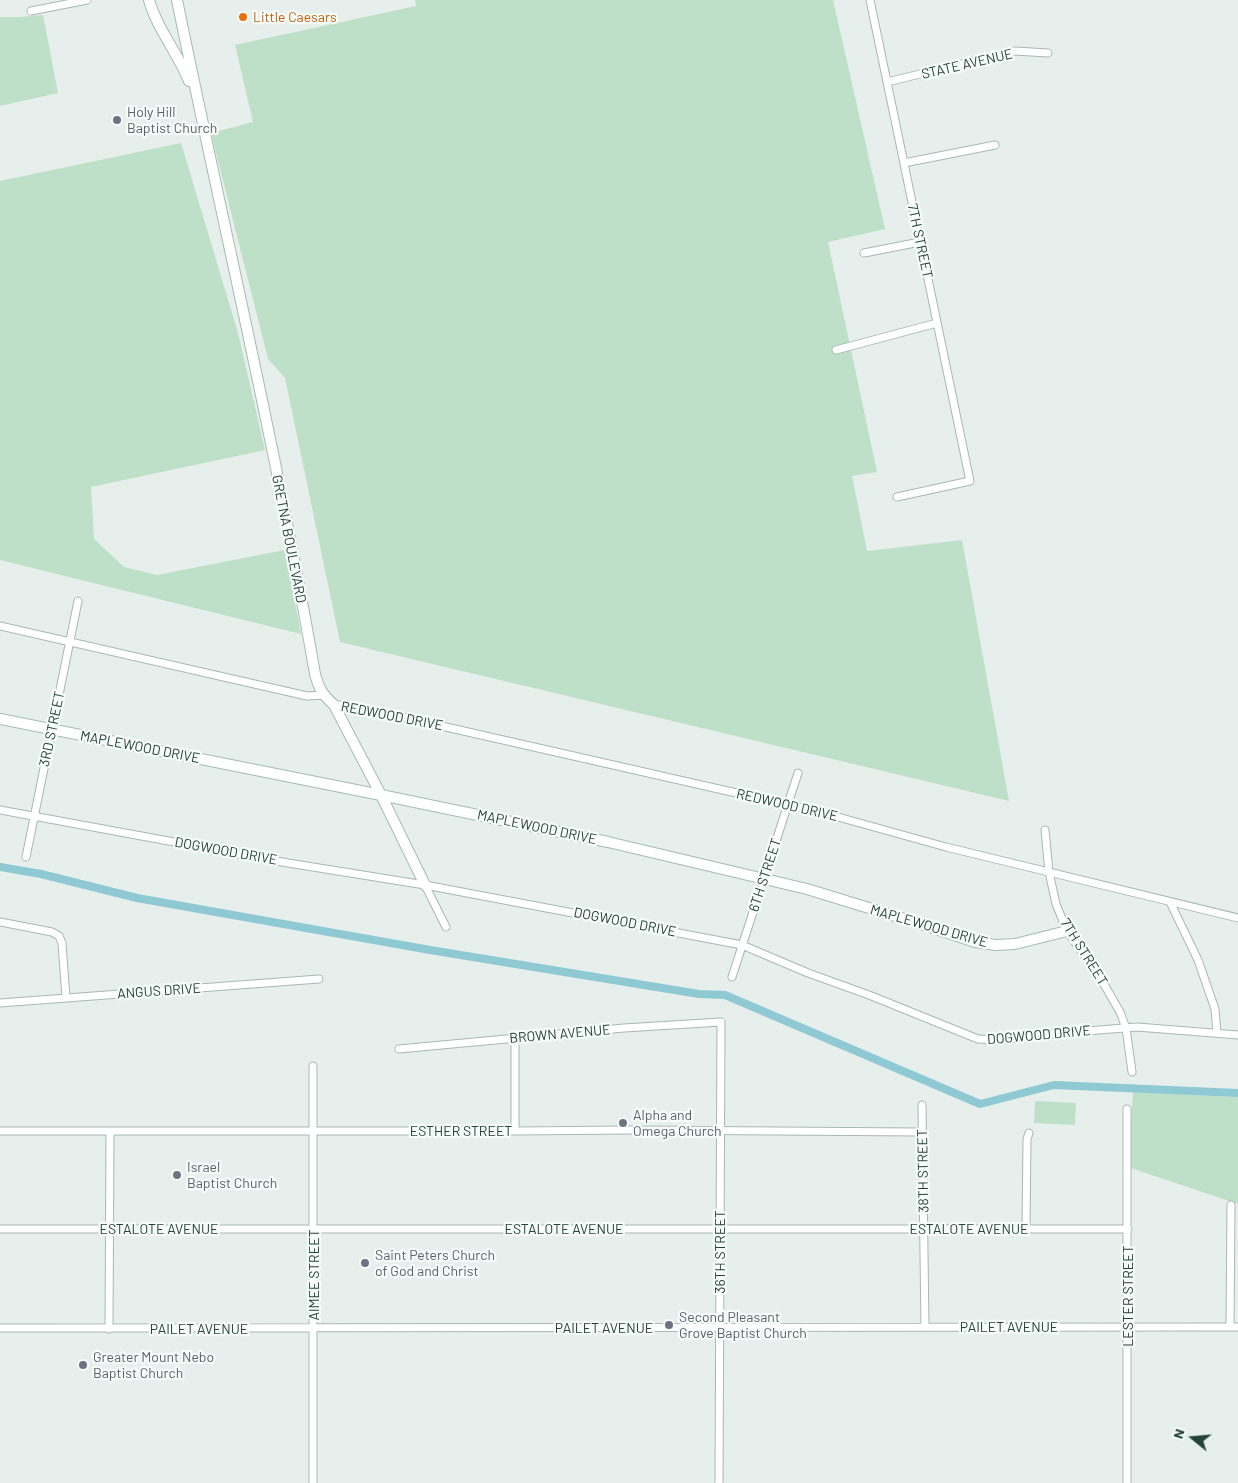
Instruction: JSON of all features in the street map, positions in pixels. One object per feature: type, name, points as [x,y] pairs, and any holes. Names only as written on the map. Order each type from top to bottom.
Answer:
[{"type":"street","points":[[31,11],[87,0]]},
{"type":"street","name":"GRETNA BOULEVARD","points":[[148,0],[159,27],[185,70],[203,125]]},
{"type":"street","name":"GRETNA BOULEVARD","points":[[177,0],[258,377],[318,686],[323,695],[334,705],[446,927]]},
{"type":"street","name":"7TH STREET","points":[[870,0],[970,481],[897,497]]},
{"type":"street","name":"STATE AVENUE","points":[[887,82],[1015,51],[1048,54]]},
{"type":"street","points":[[904,163],[995,145]]},
{"type":"street","points":[[864,253],[920,242]]},
{"type":"street","points":[[836,350],[937,323]]},
{"type":"street","name":"3RD STREET","points":[[26,857],[78,601]]},
{"type":"street","name":"REDWOOD DRIVE","points":[[0,626],[308,696],[323,695]]},
{"type":"street","name":"REDWOOD DRIVE","points":[[334,705],[402,717],[820,812],[946,847],[1238,918]]},
{"type":"street","name":"MAPLEWOOD DRIVE","points":[[0,719],[608,842],[807,889],[975,942],[996,945],[1015,944],[1067,931]]},
{"type":"street","name":"6TH STREET","points":[[732,977],[798,773]]},
{"type":"street","name":"DOGWOOD DRIVE","points":[[0,810],[288,863],[425,885],[742,945],[808,973],[978,1039],[998,1040],[1137,1027],[1238,1035]]},
{"type":"street","name":"7TH STREET","points":[[1046,830],[1049,872],[1056,904],[1067,931],[1101,979],[1120,1012],[1126,1028],[1132,1072]]},
{"type":"street","points":[[1170,902],[1201,969],[1215,1009],[1217,1033]]},
{"type":"street","points":[[0,922],[52,932],[59,936],[62,943],[66,998]]},
{"type":"street","name":"ANGUS DRIVE","points":[[0,1003],[319,979]]},
{"type":"street","name":"BROWN AVENUE","points":[[398,1049],[624,1028],[721,1022]]},
{"type":"street","name":"36TH STREET","points":[[719,1483],[721,1022]]},
{"type":"street","points":[[515,1038],[515,1131]]},
{"type":"street","name":"AIMEE STREET","points":[[313,1066],[313,1483]]},
{"type":"street","name":"38TH STREET","points":[[922,1105],[925,1327]]},
{"type":"street","name":"LESTER STREET","points":[[1127,1109],[1127,1483]]},
{"type":"street","name":"ESTHER STREET","points":[[0,1131],[922,1132]]},
{"type":"street","points":[[109,1329],[110,1131]]},
{"type":"street","points":[[1026,1229],[1027,1139],[1029,1133]]},
{"type":"street","points":[[1230,1205],[1234,1327]]},
{"type":"street","name":"ESTALOTE AVENUE","points":[[0,1229],[1128,1229]]},
{"type":"street","name":"PAILET AVENUE","points":[[0,1328],[1234,1327]]},
{"type":"green space","points":[[415,0],[833,0],[885,229],[828,242],[877,472],[852,476],[867,551],[962,540],[1009,801],[340,642],[285,378],[268,359],[211,133],[253,122],[235,45],[416,6]]},
{"type":"green space","points":[[43,15],[58,93],[0,106],[0,17]]},
{"type":"green space","points":[[181,143],[238,333],[265,450],[91,487],[94,539],[124,567],[157,575],[285,550],[301,634],[0,560],[0,181]]},
{"type":"green space","points":[[1133,1092],[1238,1097],[1238,1204],[1128,1167]]},
{"type":"green space","points":[[1035,1101],[1076,1103],[1075,1125],[1034,1123]]},
{"type":"waterway","points":[[0,867],[41,874],[137,898],[430,950],[699,994],[725,995],[980,1104],[1054,1085],[1238,1093]]},
{"type":"place","name":"Little Caesars","points":[[243,17]]},
{"type":"place","name":"Holy Hill Baptist Church","points":[[117,120]]},
{"type":"place","name":"Alpha and Omega Church","points":[[623,1123]]},
{"type":"place","name":"Israel Baptist Church","points":[[177,1175]]},
{"type":"place","name":"Saint Peters Church of God and Christ","points":[[365,1263]]},
{"type":"place","name":"Second Pleasant Grove Baptist Church","points":[[669,1325]]},
{"type":"place","name":"Greater Mount Nebo Baptist Church","points":[[83,1365]]}]
